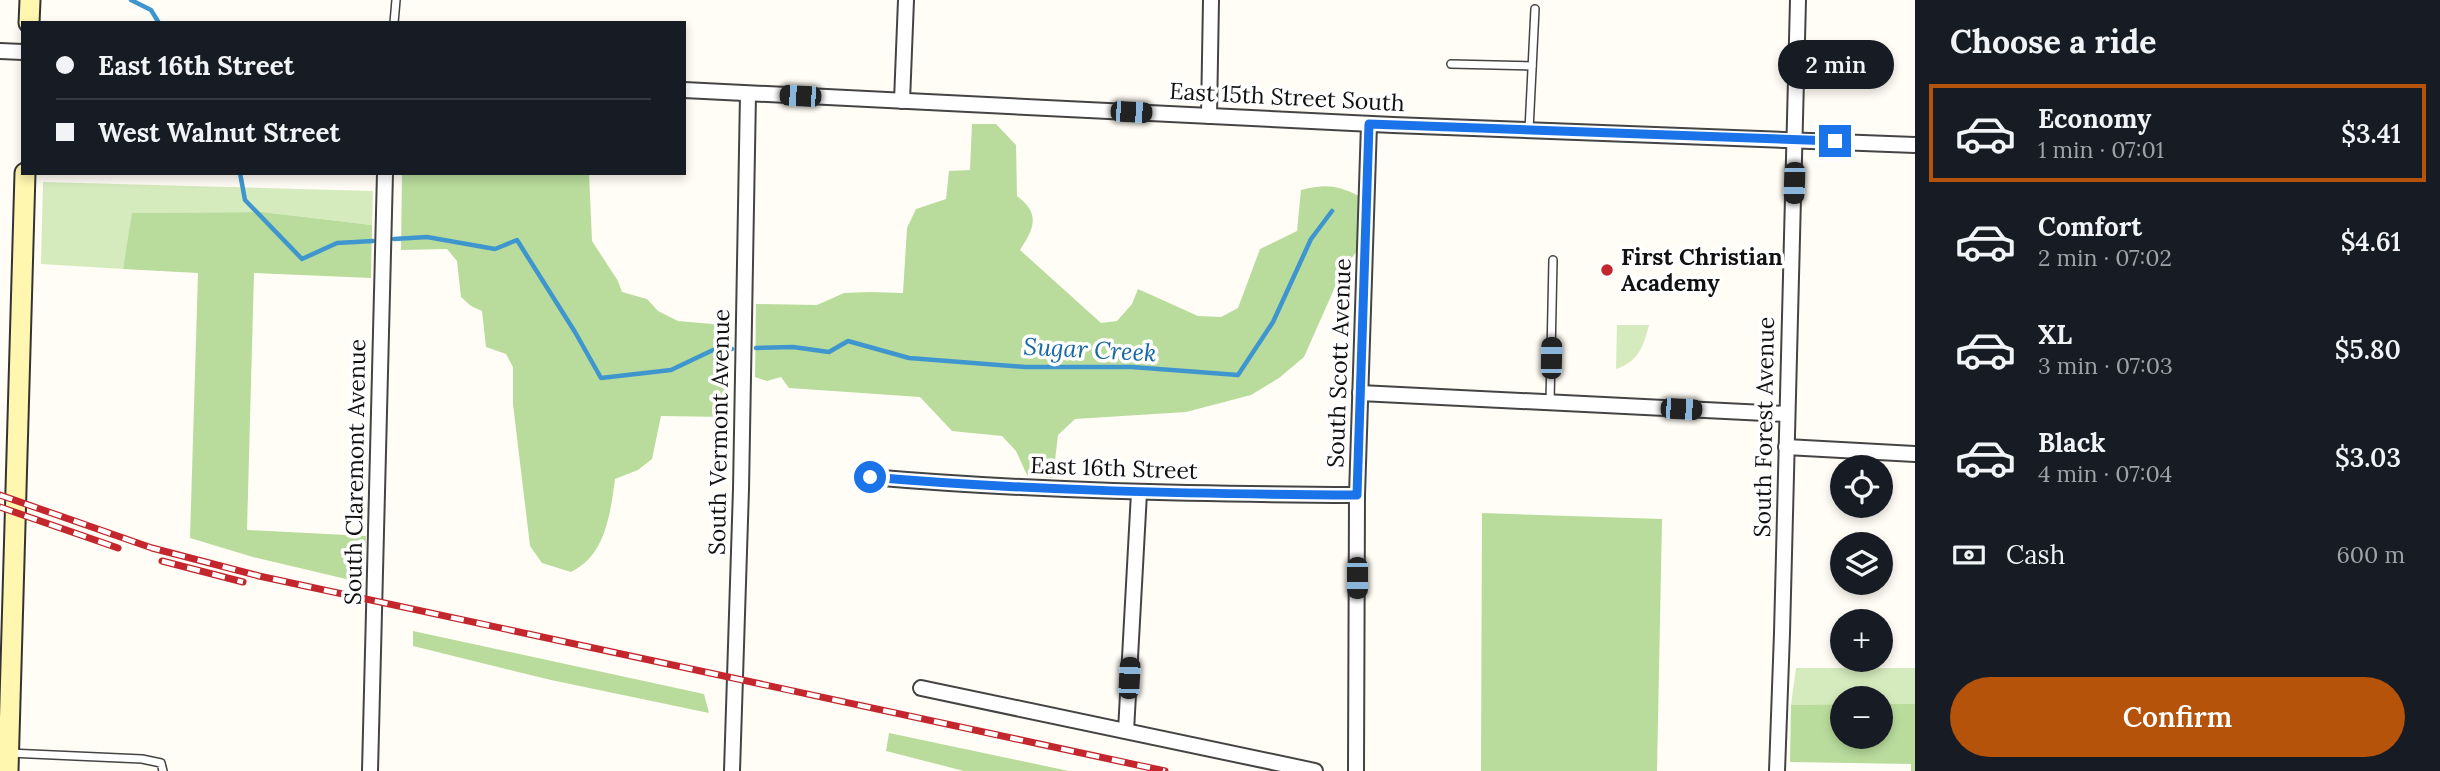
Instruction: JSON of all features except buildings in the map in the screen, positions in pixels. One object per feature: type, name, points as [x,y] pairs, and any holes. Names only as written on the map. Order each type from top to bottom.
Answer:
[{"type":"main road","points":[[29,21],[30,0]]},
{"type":"main road","points":[[8,762],[25,175]]},
{"type":"street","points":[[902,102],[906,0]]},
{"type":"street","points":[[1209,116],[1211,0]]},
{"type":"street","name":"South Forest Avenue","points":[[1777,771],[1798,0]]},
{"type":"street","points":[[0,51],[21,52]]},
{"type":"street","name":"East 15th Street South","points":[[686,90],[1369,124],[1915,145]]},
{"type":"street","name":"South Vermont Avenue","points":[[732,771],[742,475],[748,94]]},
{"type":"street","name":"South Scott Avenue","points":[[1356,771],[1357,495],[1369,124]]},
{"type":"street","name":"South Claremont Avenue","points":[[370,771],[385,175]]},
{"type":"street","points":[[1360,393],[1787,414]]},
{"type":"street","points":[[1786,447],[1915,454]]},
{"type":"street","name":"East 16th Street","points":[[870,477],[951,484],[1139,493],[1357,495]]},
{"type":"street","points":[[1126,731],[1139,493]]},
{"type":"street","points":[[921,688],[1315,771]]},
{"type":"lane","points":[[394,21],[396,0]]},
{"type":"lane","points":[[1529,130],[1535,9]]},
{"type":"lane","points":[[1451,64],[1532,66]]},
{"type":"lane","points":[[1550,402],[1553,260]]},
{"type":"lane","points":[[8,762],[142,759],[161,763],[163,771]]},
{"type":"green space","points":[[972,124],[996,124],[1016,145],[1017,196],[1030,209],[1033,222],[1020,250],[1101,323],[1117,321],[1132,304],[1138,289],[1198,316],[1221,317],[1238,308],[1260,249],[1297,231],[1301,190],[1331,187],[1359,196],[1357,251],[1343,269],[1304,357],[1279,378],[1251,395],[1186,412],[1075,419],[1058,435],[1053,478],[1027,475],[1016,451],[1002,436],[952,431],[920,397],[789,388],[781,377],[767,381],[755,377],[756,304],[817,305],[844,293],[903,293],[907,228],[916,209],[946,199],[949,171],[970,170]]},
{"type":"green space","points":[[402,175],[589,175],[592,241],[618,281],[622,292],[647,299],[658,311],[678,321],[724,325],[730,340],[726,417],[661,416],[652,459],[638,470],[615,479],[608,519],[592,555],[583,565],[571,572],[542,563],[530,546],[513,404],[513,367],[506,354],[486,347],[482,311],[461,297],[457,261],[447,249],[401,250]]},
{"type":"green space","points":[[43,182],[373,191],[372,225],[262,212],[133,213],[123,269],[41,264]]},
{"type":"green space","points":[[262,212],[372,225],[371,278],[254,273],[247,530],[366,536],[363,583],[253,557],[190,538],[198,273],[123,269],[132,213]]},
{"type":"green space","points":[[1617,325],[1649,325],[1639,352],[1630,362],[1616,369]]},
{"type":"green space","points":[[1482,513],[1662,519],[1657,771],[1481,771]]},
{"type":"green space","points":[[413,631],[704,694],[709,713],[551,680],[413,646]]},
{"type":"green space","points":[[1796,668],[1830,668],[1830,672],[1893,672],[1893,668],[1915,668],[1915,704],[1893,704],[1893,686],[1830,686],[1830,704],[1791,705]]},
{"type":"green space","points":[[1830,704],[1830,749],[1893,749],[1893,704],[1915,704],[1915,771],[1911,771],[1911,764],[1790,762],[1791,705]]},
{"type":"green space","points":[[889,733],[1069,771],[964,771],[886,751]]},
{"type":"waterway","name":"Sugar Creek","points":[[131,0],[151,10],[158,21]]},
{"type":"waterway","name":"Sugar Creek","points":[[240,175],[245,200],[302,259],[337,243],[373,241]]},
{"type":"waterway","name":"Sugar Creek","points":[[756,348],[793,347],[829,352],[848,341],[909,358],[1025,367],[1132,367],[1238,375],[1273,322],[1311,239],[1332,211]]},
{"type":"waterway","name":"Sugar Creek","points":[[394,239],[427,237],[495,249],[517,240],[601,378],[671,370],[713,350],[732,349]]},
{"type":"railway","points":[[0,495],[152,548],[259,576],[1165,771]]},
{"type":"railway","points":[[0,507],[118,548]]},
{"type":"railway","points":[[162,561],[243,582]]},
{"type":"place","name":"First Christian Academy","points":[[1607,270]]},
{"type":"route","points":[[870,477],[951,484],[1139,493],[1357,495],[1369,124],[1835,141]]}]
